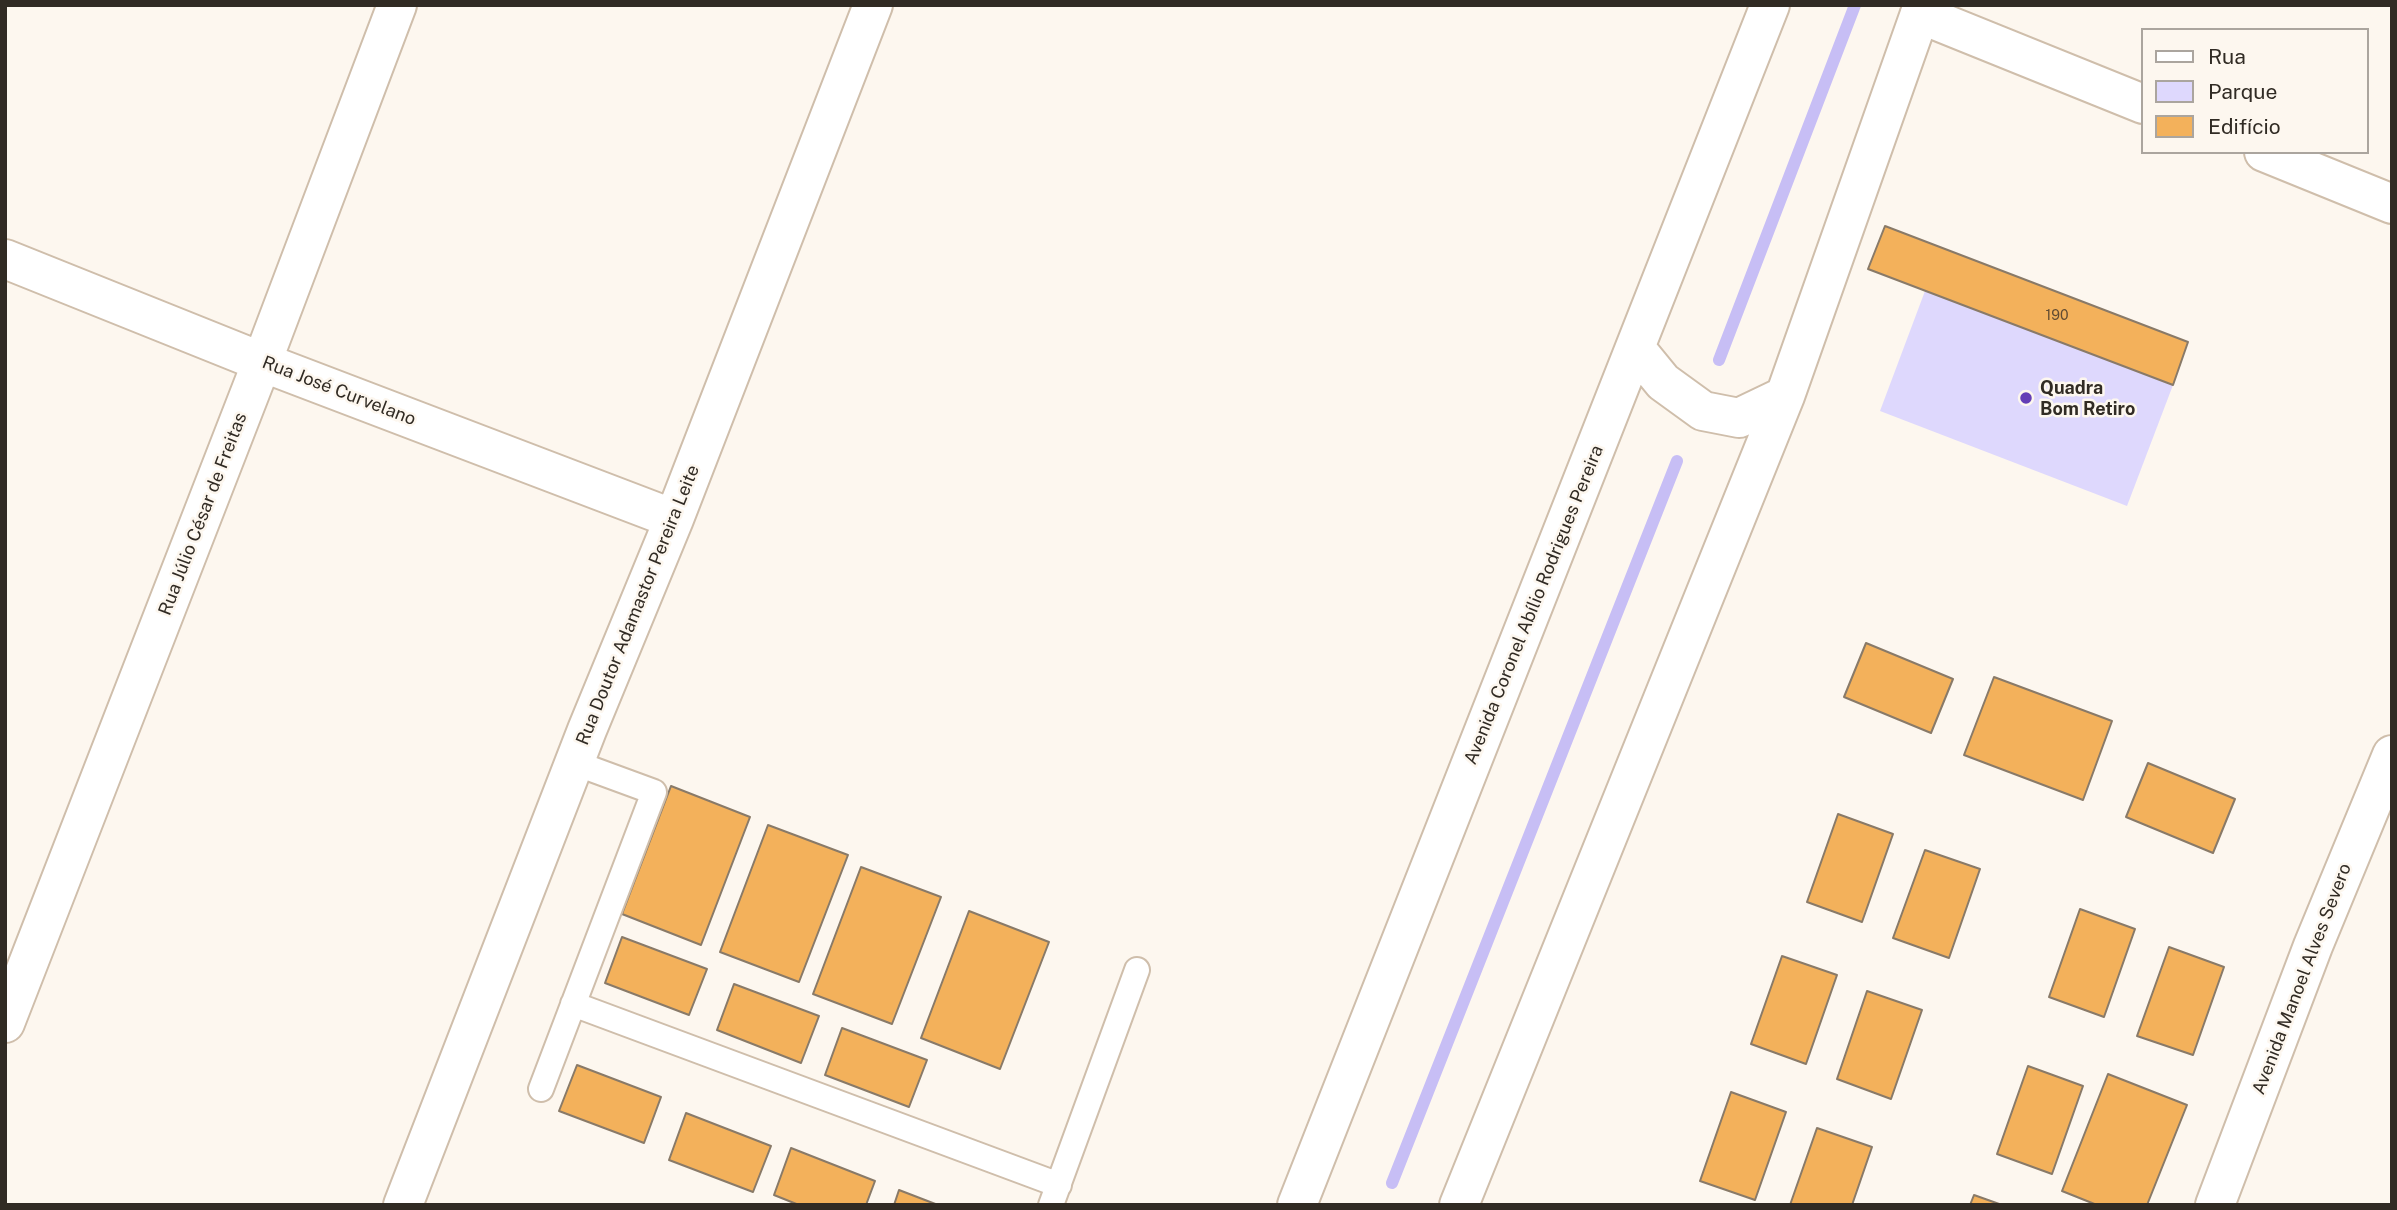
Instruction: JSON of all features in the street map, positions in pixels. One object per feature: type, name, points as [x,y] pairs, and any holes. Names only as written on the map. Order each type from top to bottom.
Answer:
[{"type":"street","name":"Rua Júlio César de Freitas","points":[[5,1023],[262,362],[397,5]]},
{"type":"street","name":"Rua Doutor Adamastor Pereira Leite","points":[[403,1205],[587,730],[674,519],[873,5]]},
{"type":"street","name":"Avenida Coronel Abílio Rodrigues Pereira","points":[[1297,1205],[1770,5]]},
{"type":"street","points":[[1459,1205],[1785,396],[1921,10],[2142,104]]},
{"type":"street","points":[[2269,154],[2392,204]]},
{"type":"street","name":"Rua José Curvelano","points":[[5,259],[262,362],[674,519]]},
{"type":"street","points":[[1636,349],[1663,382],[1703,411],[1739,418],[1785,396]]},
{"type":"street","name":"Avenida Manoel Alves Severo","points":[[2215,1205],[2313,946],[2392,755]]},
{"type":"lane","points":[[541,1088],[654,792],[575,763]]},
{"type":"lane","points":[[573,1004],[1055,1195],[1137,970]]},
{"type":"green space","name":"Quadra Bom Retiro","points":[[1925,291],[2173,385],[2127,506],[1880,411]]},
{"type":"building","points":[[1885,226],[2188,342],[2173,385],[1868,269]]},
{"type":"building","points":[[1866,643],[1953,679],[1931,733],[1844,697]]},
{"type":"building","points":[[1994,677],[2112,721],[2083,800],[1964,755]]},
{"type":"building","points":[[2148,763],[2235,799],[2213,853],[2126,817]]},
{"type":"building","points":[[671,786],[750,817],[701,945],[622,914]]},
{"type":"building","points":[[1838,814],[1893,834],[1862,922],[1807,902]]},
{"type":"building","points":[[768,825],[848,855],[799,982],[720,952]]},
{"type":"building","points":[[1925,850],[1980,869],[1949,958],[1893,938]]},
{"type":"building","points":[[861,867],[941,897],[892,1024],[813,994]]},
{"type":"building","points":[[2080,909],[2135,929],[2104,1017],[2049,997]]},
{"type":"building","points":[[969,911],[1049,942],[1000,1069],[921,1038]]},
{"type":"building","points":[[622,937],[707,969],[689,1015],[605,983]]},
{"type":"building","points":[[2169,947],[2224,967],[2193,1055],[2137,1036]]},
{"type":"building","points":[[1782,956],[1837,975],[1806,1064],[1751,1044]]},
{"type":"building","points":[[734,984],[819,1016],[801,1063],[717,1030]]},
{"type":"building","points":[[1867,991],[1922,1010],[1891,1099],[1837,1079]]},
{"type":"building","points":[[842,1028],[927,1060],[909,1107],[825,1075]]},
{"type":"building","points":[[577,1065],[661,1097],[644,1143],[559,1111]]},
{"type":"building","points":[[2028,1066],[2083,1086],[2052,1174],[1997,1154]]},
{"type":"building","points":[[2108,1074],[2187,1105],[2147,1205],[2097,1205],[2062,1191]]},
{"type":"building","points":[[1731,1092],[1786,1112],[1755,1200],[1700,1181]]},
{"type":"building","points":[[686,1113],[771,1146],[753,1192],[669,1160]]},
{"type":"building","points":[[1817,1128],[1872,1147],[1852,1205],[1790,1205]]},
{"type":"building","points":[[791,1148],[875,1181],[866,1205],[799,1205],[774,1195]]},
{"type":"building","points":[[899,1190],[938,1205],[894,1205]]},
{"type":"building","points":[[1974,1195],[2002,1205],[1970,1205]]},
{"type":"waterway","points":[[1719,360],[1855,5]]},
{"type":"waterway","points":[[1392,1183],[1677,461]]},
{"type":"place","name":"Quadra Bom Retiro","points":[[2026,398]]}]
